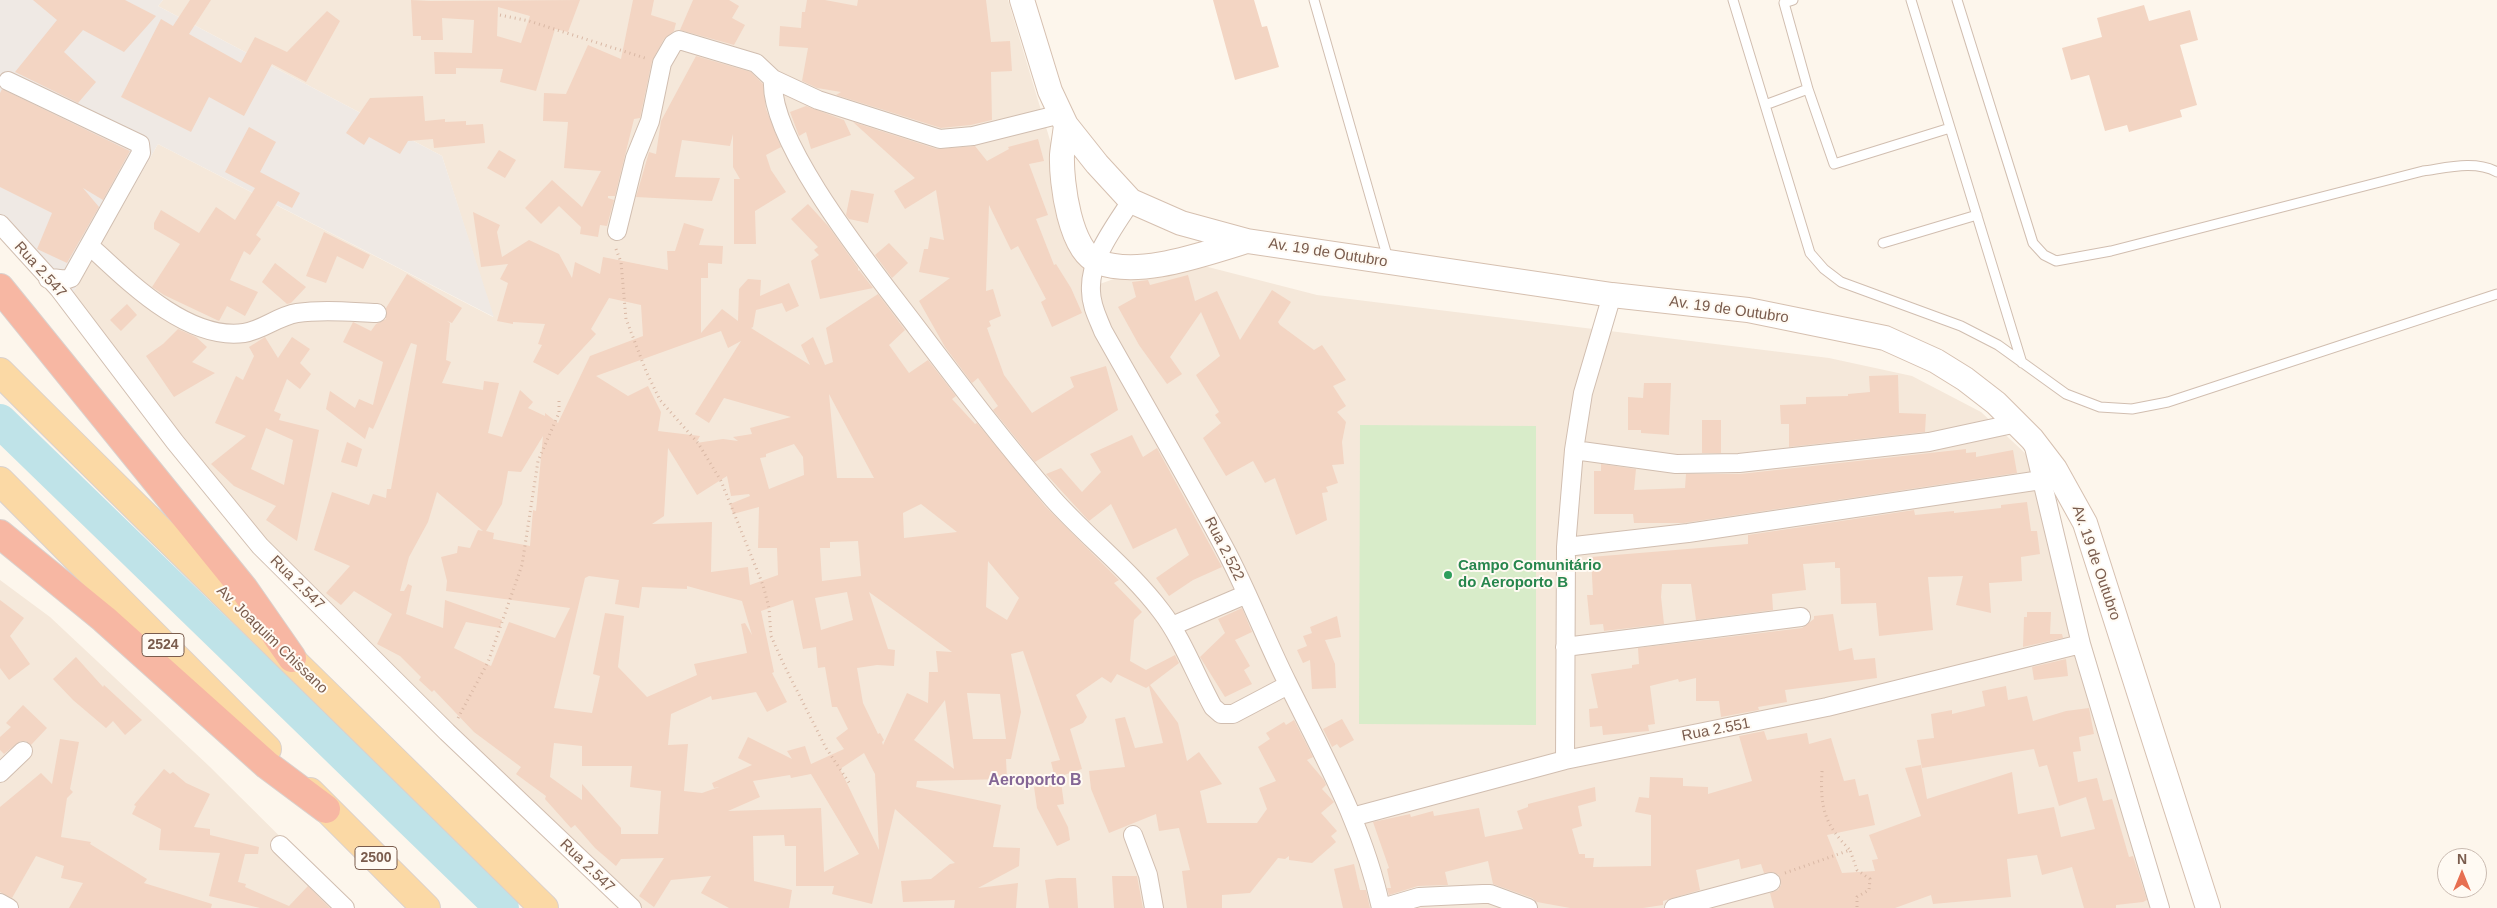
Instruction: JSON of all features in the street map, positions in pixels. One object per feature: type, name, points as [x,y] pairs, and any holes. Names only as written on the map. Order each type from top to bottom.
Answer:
[{"type":"highway","points":[[0,288],[244,589],[292,658]]},
{"type":"highway","points":[[0,534],[104,619],[267,765],[326,809]]},
{"type":"main road","name":"Av. Joaquim Chissano","points":[[0,372],[194,566],[292,658],[544,908]]},
{"type":"main road","name":"2524","points":[[0,481],[326,809]]},
{"type":"main road","name":"2500","points":[[326,809],[426,908]]},
{"type":"street","name":"Av. 19 de Outubro","points":[[1022,0],[1050,90],[1063,119],[1097,164],[1132,201],[1181,223],[1247,241],[1389,263],[1612,295],[1748,310],[1885,338],[1936,361],[1965,379],[2024,431],[2055,468],[2085,523],[2208,908]]},
{"type":"street","points":[[617,231],[635,158],[650,121],[662,62],[676,41],[682,40],[756,63],[773,79],[818,100],[940,139],[973,136],[1063,119],[1062,157],[1066,200],[1078,244],[1097,262],[1130,268],[1189,258],[1247,241]]},
{"type":"street","points":[[773,79],[774,102],[786,131],[827,204],[862,258],[987,420],[1054,500],[1144,591],[1172,626],[1213,707],[1221,714],[1233,714],[1288,685]]},
{"type":"street","points":[[8,81],[140,144],[141,153],[71,278],[66,280],[53,277],[48,279]]},
{"type":"street","name":"Rua 2.522","points":[[1132,201],[1105,241],[1097,262],[1090,290],[1093,308],[1103,331],[1225,549],[1247,594],[1288,685],[1352,817],[1381,908]]},
{"type":"street","name":"Rua 2.547","points":[[0,224],[59,289],[175,442],[260,546],[447,732],[632,908]]},
{"type":"street","points":[[90,246],[140,291],[179,318],[201,327],[228,334],[245,333],[260,328],[274,319],[297,313],[377,313]]},
{"type":"street","points":[[1565,760],[1566,547],[1574,450],[1583,393],[1612,295]]},
{"type":"street","points":[[1574,450],[1676,464],[1739,462],[2024,431],[2041,480],[2081,644],[2160,908]]},
{"type":"street","points":[[1566,547],[1688,533],[2041,480]]},
{"type":"street","points":[[1172,626],[1247,594]]},
{"type":"street","points":[[1565,647],[1801,617]]},
{"type":"street","name":"Rua 2.551","points":[[1352,817],[1565,760],[1827,707],[2081,644]]},
{"type":"street","points":[[0,774],[23,751]]},
{"type":"street","points":[[1134,835],[1148,875],[1154,908]]},
{"type":"street","points":[[280,845],[345,908]]},
{"type":"street","points":[[1674,908],[1771,882]]},
{"type":"street","points":[[1381,908],[1419,897],[1483,894],[1490,894],[1528,908]]},
{"type":"street","points":[[0,903],[9,908]]},
{"type":"lane","points":[[1314,0],[1389,263]]},
{"type":"lane","points":[[1733,0],[1810,253],[1824,269],[1841,282],[1961,326],[1998,344],[2066,394],[2100,407],[2132,409],[2168,402],[2497,294]]},
{"type":"lane","points":[[1793,0],[1784,3],[1808,89],[1834,164],[1950,128]]},
{"type":"lane","points":[[1911,0],[2022,363]]},
{"type":"lane","points":[[1957,0],[2033,243],[2044,254],[2056,261],[2111,251],[2423,171],[2462,166],[2491,169],[2497,172]]},
{"type":"lane","points":[[1765,105],[1808,89]]},
{"type":"lane","points":[[1883,244],[1977,216]]},
{"type":"path","points":[[500,15],[529,21],[662,62]]},
{"type":"path","points":[[617,231],[616,248],[621,262],[626,319],[646,371],[660,400],[698,443],[721,481],[763,585],[769,608],[771,636],[782,663],[826,748],[850,784]]},
{"type":"path","points":[[447,732],[464,710],[488,662],[522,566],[538,461],[558,412],[558,402]]},
{"type":"path","points":[[1822,771],[1820,796],[1833,833],[1850,850],[1857,870],[1870,879],[1869,890],[1857,897],[1857,908]]},
{"type":"path","points":[[1771,882],[1788,872],[1850,850]]},
{"type":"shaded area","points":[[0,0],[163,0],[158,6],[442,156],[494,317],[158,144],[66,305],[0,231]]},
{"type":"shaded area","points":[[163,0],[1008,0],[1055,157],[1079,258],[1094,286],[1173,258],[1317,295],[1829,358],[1912,376],[1981,412],[2026,454],[2091,643],[2169,908],[623,908],[485,781],[349,645],[66,305],[158,144],[493,317],[442,156],[158,6]]},
{"type":"shaded area","points":[[0,580],[50,617],[209,766],[352,908],[0,908]]},
{"type":"green space","name":"Campo Comunitário do Aeroporto B","points":[[1360,425],[1536,426],[1536,725],[1359,724]]},
{"type":"building","points":[[33,0],[125,0],[156,16],[124,52],[83,30],[64,52],[96,82],[78,103],[15,72],[57,20]]},
{"type":"building","points":[[190,0],[211,0],[189,34],[241,63],[255,37],[287,52],[327,11],[340,21],[306,82],[272,64],[244,116],[209,97],[191,132],[121,97],[161,19],[173,26]]},
{"type":"building","points":[[411,0],[580,0],[568,32],[555,29],[536,91],[500,82],[503,69],[456,68],[456,74],[435,74],[434,52],[472,53],[474,20],[442,18],[443,40],[421,40],[421,36],[413,36]],"holes":[[[498,7],[530,16],[521,43],[497,36]]]},
{"type":"building","points":[[633,0],[654,0],[651,15],[676,23],[674,31],[664,39],[652,61],[640,118],[634,119],[615,196],[608,196],[608,198],[614,200],[607,226],[600,225],[598,237],[580,234],[581,227],[559,206],[541,224],[525,208],[552,180],[582,207],[601,171],[564,168],[568,122],[543,121],[544,93],[566,94],[588,45],[621,59]]},
{"type":"building","points":[[693,0],[729,0],[739,6],[732,18],[745,25],[734,45],[680,30]]},
{"type":"building","points":[[807,0],[825,0],[857,6],[858,0],[986,0],[991,42],[1010,41],[1012,71],[991,72],[992,120],[971,125],[941,128],[836,95],[841,92],[817,88],[802,81],[808,48],[779,46],[780,26],[801,28],[802,12],[805,12]]},
{"type":"building","points":[[1213,0],[1254,0],[1262,27],[1267,26],[1279,67],[1235,80]]},
{"type":"building","points":[[2144,5],[2149,21],[2190,10],[2198,40],[2180,45],[2197,105],[2180,110],[2182,117],[2129,132],[2127,125],[2105,131],[2089,75],[2071,80],[2062,48],[2102,37],[2097,18]]},
{"type":"building","points":[[696,56],[751,72],[763,84],[766,109],[781,147],[766,155],[771,170],[786,192],[755,211],[756,244],[734,244],[734,179],[740,179],[733,167],[733,134],[730,146],[682,140],[675,177],[720,178],[712,201],[636,197],[649,152],[656,154],[661,121]]},
{"type":"building","points":[[2,89],[130,151],[103,200],[83,188],[99,207],[67,263],[37,249],[52,213],[0,187],[0,93]]},
{"type":"building","points":[[423,96],[425,121],[445,119],[445,122],[466,121],[466,125],[483,124],[485,143],[434,148],[433,139],[408,141],[400,154],[369,137],[364,145],[346,133],[370,98]]},
{"type":"building","points":[[806,106],[844,120],[851,135],[811,149],[806,132],[799,136],[790,112]]},
{"type":"building","points":[[853,122],[937,149],[975,146],[987,161],[1009,149],[1008,147],[1038,139],[1044,161],[1029,164],[1048,215],[1036,219],[1054,265],[1056,264],[1071,288],[1082,313],[1052,327],[1041,302],[1046,299],[1018,246],[1011,250],[989,205],[986,291],[993,289],[1001,316],[989,321],[991,326],[987,328],[1004,375],[1032,413],[1074,387],[1070,377],[1106,366],[1118,410],[1035,462],[993,410],[998,406],[978,378],[972,383],[945,347],[919,301],[950,278],[919,272],[924,249],[928,249],[930,237],[944,240],[936,190],[905,209],[894,191],[915,178]]},
{"type":"building","points":[[249,127],[276,142],[260,172],[300,193],[292,208],[278,201],[256,235],[261,239],[250,255],[244,251],[230,280],[258,292],[245,316],[227,306],[219,321],[164,295],[152,287],[180,244],[154,229],[154,223],[161,210],[199,233],[216,207],[235,220],[255,188],[225,172]]},
{"type":"building","points":[[499,150],[516,160],[505,178],[487,168]]},
{"type":"building","points":[[851,190],[874,194],[868,223],[849,219],[846,215]]},
{"type":"building","points":[[808,204],[829,227],[858,268],[858,271],[873,288],[820,299],[811,261],[819,255],[814,250],[818,247],[791,219]]},
{"type":"building","points":[[473,212],[500,225],[497,232],[502,257],[529,240],[559,254],[572,278],[575,262],[600,274],[603,257],[668,270],[667,251],[675,251],[684,223],[704,229],[699,245],[723,246],[722,264],[708,263],[708,278],[701,278],[701,333],[722,309],[738,321],[739,289],[748,279],[761,280],[760,296],[789,283],[799,306],[786,312],[782,303],[756,310],[753,327],[751,328],[810,365],[801,345],[813,337],[825,365],[833,362],[826,328],[878,294],[905,330],[889,345],[909,373],[928,360],[956,396],[952,399],[975,424],[977,423],[1045,506],[1119,580],[1114,583],[1142,612],[1134,620],[1130,661],[1146,670],[1175,655],[1179,663],[1150,685],[1178,723],[1187,761],[1199,752],[1222,784],[1200,791],[1207,823],[1257,823],[1267,809],[1259,788],[1276,781],[1258,747],[1270,739],[1266,733],[1284,722],[1286,725],[1294,720],[1313,757],[1307,760],[1324,780],[1326,785],[1322,789],[1334,802],[1321,813],[1337,831],[1331,836],[1336,842],[1312,863],[1289,860],[1289,856],[1285,859],[1278,858],[1250,893],[1222,895],[1222,908],[1187,908],[1182,871],[1190,870],[1179,828],[1159,831],[1156,814],[1109,833],[1091,789],[1089,771],[1125,767],[1115,719],[1125,717],[1135,748],[1163,743],[1149,686],[1146,688],[1117,674],[1111,683],[1102,677],[1076,695],[1087,717],[1083,723],[1070,729],[1082,769],[1055,778],[1051,762],[1060,760],[1023,651],[1011,654],[1021,712],[1011,759],[1006,759],[1007,779],[917,781],[916,787],[1001,805],[993,847],[1020,848],[1019,866],[978,888],[1018,883],[1016,908],[954,908],[955,900],[903,902],[901,881],[931,879],[950,864],[955,863],[895,809],[872,904],[832,894],[834,886],[796,886],[796,846],[785,846],[784,835],[753,836],[754,881],[792,890],[789,908],[729,908],[701,893],[711,876],[671,880],[654,907],[639,896],[664,858],[621,859],[616,866],[595,848],[575,825],[571,828],[545,799],[546,796],[516,774],[521,767],[474,732],[434,690],[432,692],[419,680],[421,677],[400,656],[377,644],[392,614],[354,591],[341,605],[326,593],[350,566],[314,550],[332,492],[369,505],[373,494],[386,498],[387,489],[391,489],[417,345],[411,343],[373,429],[369,427],[365,439],[326,409],[330,391],[355,408],[359,399],[373,405],[383,362],[343,342],[353,322],[371,331],[376,324],[386,319],[386,308],[407,274],[462,308],[452,323],[447,321],[450,323],[446,360],[451,362],[442,383],[483,390],[484,381],[499,383],[488,433],[502,437],[520,390],[533,402],[528,408],[545,416],[545,413],[558,423],[590,356],[643,336],[641,305],[609,298],[591,329],[596,334],[558,375],[533,362],[542,345],[538,344],[545,324],[513,322],[513,324],[497,321],[508,283],[500,279],[508,264],[481,267]],"holes":[[[721,331],[728,348],[741,341],[695,414],[709,423],[724,398],[791,417],[750,428],[752,434],[733,437],[738,441],[723,439],[696,443],[700,436],[658,431],[661,412],[648,386],[628,396],[596,376]],[[829,394],[874,478],[837,478]],[[543,436],[536,511],[533,510],[530,546],[493,539],[494,533],[486,531],[502,504],[508,471],[521,472]],[[794,444],[803,457],[804,475],[769,489],[760,458]],[[668,448],[697,495],[727,476],[731,496],[749,494],[750,496],[730,504],[733,514],[759,507],[758,548],[777,548],[778,575],[750,585],[748,567],[711,572],[712,522],[652,524],[664,516]],[[437,492],[483,531],[478,530],[470,548],[458,546],[457,553],[441,557],[447,581],[446,591],[570,608],[555,638],[509,622],[491,666],[454,648],[466,622],[500,628],[502,620],[445,600],[443,628],[406,614],[412,586],[408,584],[404,591],[400,591],[409,557],[428,522]],[[921,504],[957,532],[904,538],[903,513]],[[858,541],[861,576],[822,581],[820,548],[830,548],[830,542]],[[988,561],[1019,598],[1007,620],[986,607]],[[589,576],[619,580],[615,604],[639,608],[642,587],[687,589],[687,586],[742,601],[752,635],[745,623],[741,624],[747,653],[694,664],[697,675],[647,697],[618,667],[624,616],[605,613],[593,674],[600,676],[592,713],[554,708],[585,578]],[[847,592],[853,620],[821,630],[815,598]],[[869,592],[952,652],[936,651],[938,672],[929,672],[928,703],[907,693],[883,745],[882,742],[884,740],[880,733],[878,734],[863,703],[857,668],[877,665],[894,666],[895,650],[888,649]],[[793,600],[803,649],[816,647],[818,668],[825,667],[832,707],[837,707],[848,729],[836,738],[844,749],[811,764],[805,746],[787,751],[792,759],[748,737],[738,758],[752,765],[712,783],[714,788],[719,787],[702,793],[684,791],[688,744],[668,745],[671,714],[711,696],[712,700],[756,692],[767,712],[787,702],[772,673],[774,672],[761,611]],[[967,693],[1000,694],[1006,739],[973,739]],[[945,700],[954,769],[914,740]],[[554,743],[582,746],[582,766],[632,766],[630,787],[661,791],[658,834],[621,834],[621,828],[582,784],[582,800],[550,777]],[[864,753],[875,774],[879,850],[840,769]],[[811,774],[859,854],[824,872],[821,808],[728,811],[760,797],[753,781],[790,775],[791,778]]]},
{"type":"building","points":[[324,232],[370,255],[363,269],[337,256],[326,283],[306,276]]},
{"type":"building","points":[[889,243],[908,263],[892,278],[875,255]]},
{"type":"building","points":[[275,263],[306,287],[291,303],[287,304],[262,282]]},
{"type":"building","points":[[1188,275],[1195,301],[1217,291],[1240,340],[1272,290],[1291,302],[1278,322],[1280,325],[1314,350],[1322,345],[1346,380],[1333,386],[1346,406],[1337,412],[1346,422],[1342,442],[1344,464],[1332,465],[1338,483],[1326,487],[1328,492],[1322,493],[1327,520],[1296,535],[1275,478],[1265,483],[1253,461],[1226,476],[1203,438],[1221,423],[1215,415],[1219,412],[1196,375],[1220,356],[1201,312],[1170,357],[1182,374],[1167,384],[1139,345],[1118,307],[1136,297],[1132,282],[1148,280],[1150,285]]},
{"type":"building","points":[[127,304],[137,315],[121,331],[110,320]]},
{"type":"building","points":[[178,329],[196,337],[207,347],[192,362],[215,373],[174,397],[146,356],[163,344]]},
{"type":"building","points":[[265,337],[278,358],[292,337],[310,349],[300,363],[311,374],[300,389],[287,379],[274,411],[281,414],[279,420],[319,430],[297,541],[266,520],[276,506],[234,486],[211,464],[246,436],[215,423],[236,376],[243,380],[254,356],[249,347]],"holes":[[[266,428],[293,440],[284,485],[251,469]]]},
{"type":"building","points":[[1898,375],[1899,413],[1926,414],[1925,432],[1789,447],[1789,424],[1781,424],[1780,405],[1806,404],[1806,397],[1848,396],[1848,394],[1870,392],[1869,376]]},
{"type":"building","points":[[1644,383],[1671,383],[1669,435],[1641,433],[1641,430],[1628,430],[1628,397],[1643,398]]},
{"type":"building","points":[[1702,420],[1721,420],[1721,453],[1702,453]]},
{"type":"building","points":[[1132,435],[1143,457],[1157,448],[1222,567],[1193,580],[1169,596],[1156,578],[1189,555],[1176,528],[1133,549],[1111,504],[1089,521],[1046,474],[1061,468],[1082,492],[1101,472],[1090,454]]},
{"type":"building","points":[[347,442],[362,449],[357,467],[341,462]]},
{"type":"building","points":[[1966,449],[1966,453],[1976,452],[1976,457],[2013,450],[2017,473],[1684,523],[1634,523],[1633,514],[1594,514],[1594,471],[1601,471],[1601,464],[1636,469],[1634,490],[1685,488],[1686,474],[1740,474]]},
{"type":"building","points":[[2027,502],[2031,531],[2037,531],[2040,554],[2021,557],[2022,581],[1989,583],[1991,613],[1956,605],[1963,576],[1928,577],[1933,630],[1879,636],[1876,603],[1841,604],[1840,568],[1835,568],[1835,562],[1803,564],[1806,590],[1772,594],[1773,610],[1696,620],[1691,584],[1662,584],[1661,597],[1664,624],[1604,631],[1603,624],[1590,625],[1587,595],[1593,595],[1591,557],[1748,544],[1748,535],[1914,510],[1915,515],[1954,511],[1954,513],[2001,508],[2001,505]]},
{"type":"building","points":[[0,600],[24,618],[10,636],[30,664],[9,680],[0,668]]},
{"type":"building","points":[[1242,608],[1252,632],[1235,640],[1250,666],[1244,670],[1252,684],[1225,697],[1200,657],[1225,633],[1218,619]]},
{"type":"building","points":[[2027,612],[2051,612],[2050,634],[2062,634],[2063,638],[2023,647],[2024,617],[2027,617]]},
{"type":"building","points":[[1833,614],[1839,651],[1852,648],[1854,660],[1875,658],[1877,678],[1785,690],[1787,702],[1758,707],[1759,710],[1721,717],[1719,701],[1696,701],[1696,678],[1679,682],[1678,679],[1650,686],[1655,724],[1648,725],[1649,731],[1603,735],[1602,726],[1590,727],[1589,709],[1598,708],[1591,674],[1632,668],[1632,665],[1639,664],[1638,648],[1802,628],[1814,619],[1814,616]]},
{"type":"building","points":[[1337,616],[1341,637],[1325,640],[1335,664],[1336,688],[1312,689],[1310,660],[1303,663],[1297,650],[1307,646],[1303,636],[1312,633],[1310,627]]},
{"type":"building","points":[[76,657],[103,687],[104,685],[142,720],[125,735],[113,721],[106,728],[73,700],[53,679]]},
{"type":"building","points":[[2066,659],[2068,676],[2034,680],[2032,667]]},
{"type":"building","points":[[2006,686],[2008,700],[2027,696],[2033,721],[2066,711],[2089,708],[2094,734],[2079,737],[2081,751],[2073,752],[2078,782],[2097,778],[2103,801],[2112,799],[2129,857],[2133,856],[2147,900],[2116,905],[2116,908],[2084,908],[2072,867],[2042,875],[2037,855],[2007,859],[2011,897],[1933,904],[1931,895],[1895,908],[1774,908],[1770,893],[1778,890],[1781,885],[1779,875],[1773,872],[1764,873],[1761,864],[1741,869],[1739,859],[1696,870],[1700,890],[1663,901],[1663,905],[1643,908],[1570,908],[1537,902],[1532,898],[1493,884],[1488,861],[1445,872],[1448,885],[1418,886],[1389,895],[1387,888],[1391,888],[1387,869],[1389,868],[1373,822],[1410,814],[1411,817],[1433,811],[1434,816],[1479,808],[1485,837],[1523,829],[1517,811],[1528,807],[1528,804],[1595,787],[1596,801],[1578,806],[1582,826],[1572,829],[1579,854],[1585,854],[1585,858],[1594,858],[1593,867],[1651,866],[1651,815],[1635,812],[1639,797],[1649,798],[1650,777],[1683,778],[1683,786],[1708,787],[1708,794],[1752,781],[1739,736],[1764,731],[1767,740],[1807,733],[1809,744],[1831,738],[1844,781],[1855,779],[1859,796],[1868,794],[1875,825],[1827,835],[1842,873],[1875,871],[1872,860],[1878,859],[1869,835],[1921,816],[1905,768],[1921,765],[1927,799],[2012,772],[2018,814],[2054,807],[2061,837],[2095,829],[2086,797],[2059,806],[2047,765],[2039,767],[2034,749],[1922,768],[1917,740],[1934,738],[1931,714],[1952,710],[1952,714],[1985,706],[1982,691]]},
{"type":"building","points":[[23,705],[47,728],[31,745],[26,741],[20,741],[4,754],[0,750],[0,737],[11,727],[6,723]]},
{"type":"building","points":[[1342,719],[1354,740],[1340,748],[1337,744],[1332,747],[1323,729]]},
{"type":"building","points":[[60,739],[79,742],[70,789],[73,792],[67,798],[61,837],[91,842],[90,844],[147,879],[144,883],[212,904],[211,908],[69,908],[83,883],[61,878],[64,866],[36,856],[12,898],[0,892],[0,807],[41,773],[52,784]]},
{"type":"building","points":[[164,769],[170,774],[173,772],[186,783],[210,794],[194,827],[210,829],[210,835],[259,847],[258,854],[245,854],[238,882],[246,884],[245,887],[289,906],[308,886],[330,908],[260,908],[209,896],[220,853],[159,850],[161,829],[132,814],[136,806],[134,805]]},
{"type":"building","points":[[1061,782],[1064,804],[1057,805],[1068,827],[1070,840],[1057,846],[1037,808],[1034,787]]},
{"type":"building","points":[[1354,864],[1360,890],[1366,890],[1370,908],[1343,908],[1334,869]]},
{"type":"building","points":[[1112,876],[1137,876],[1143,908],[1114,908]]},
{"type":"building","points":[[1076,878],[1078,908],[1049,908],[1045,880]]},
{"type":"waterway","points":[[0,421],[502,908]]},
{"type":"place","name":"Campo Comunitário do Aeroporto B","points":[[1448,575]]},
{"type":"district","name":"Aeroporto B","points":[[1035,781]]}]
